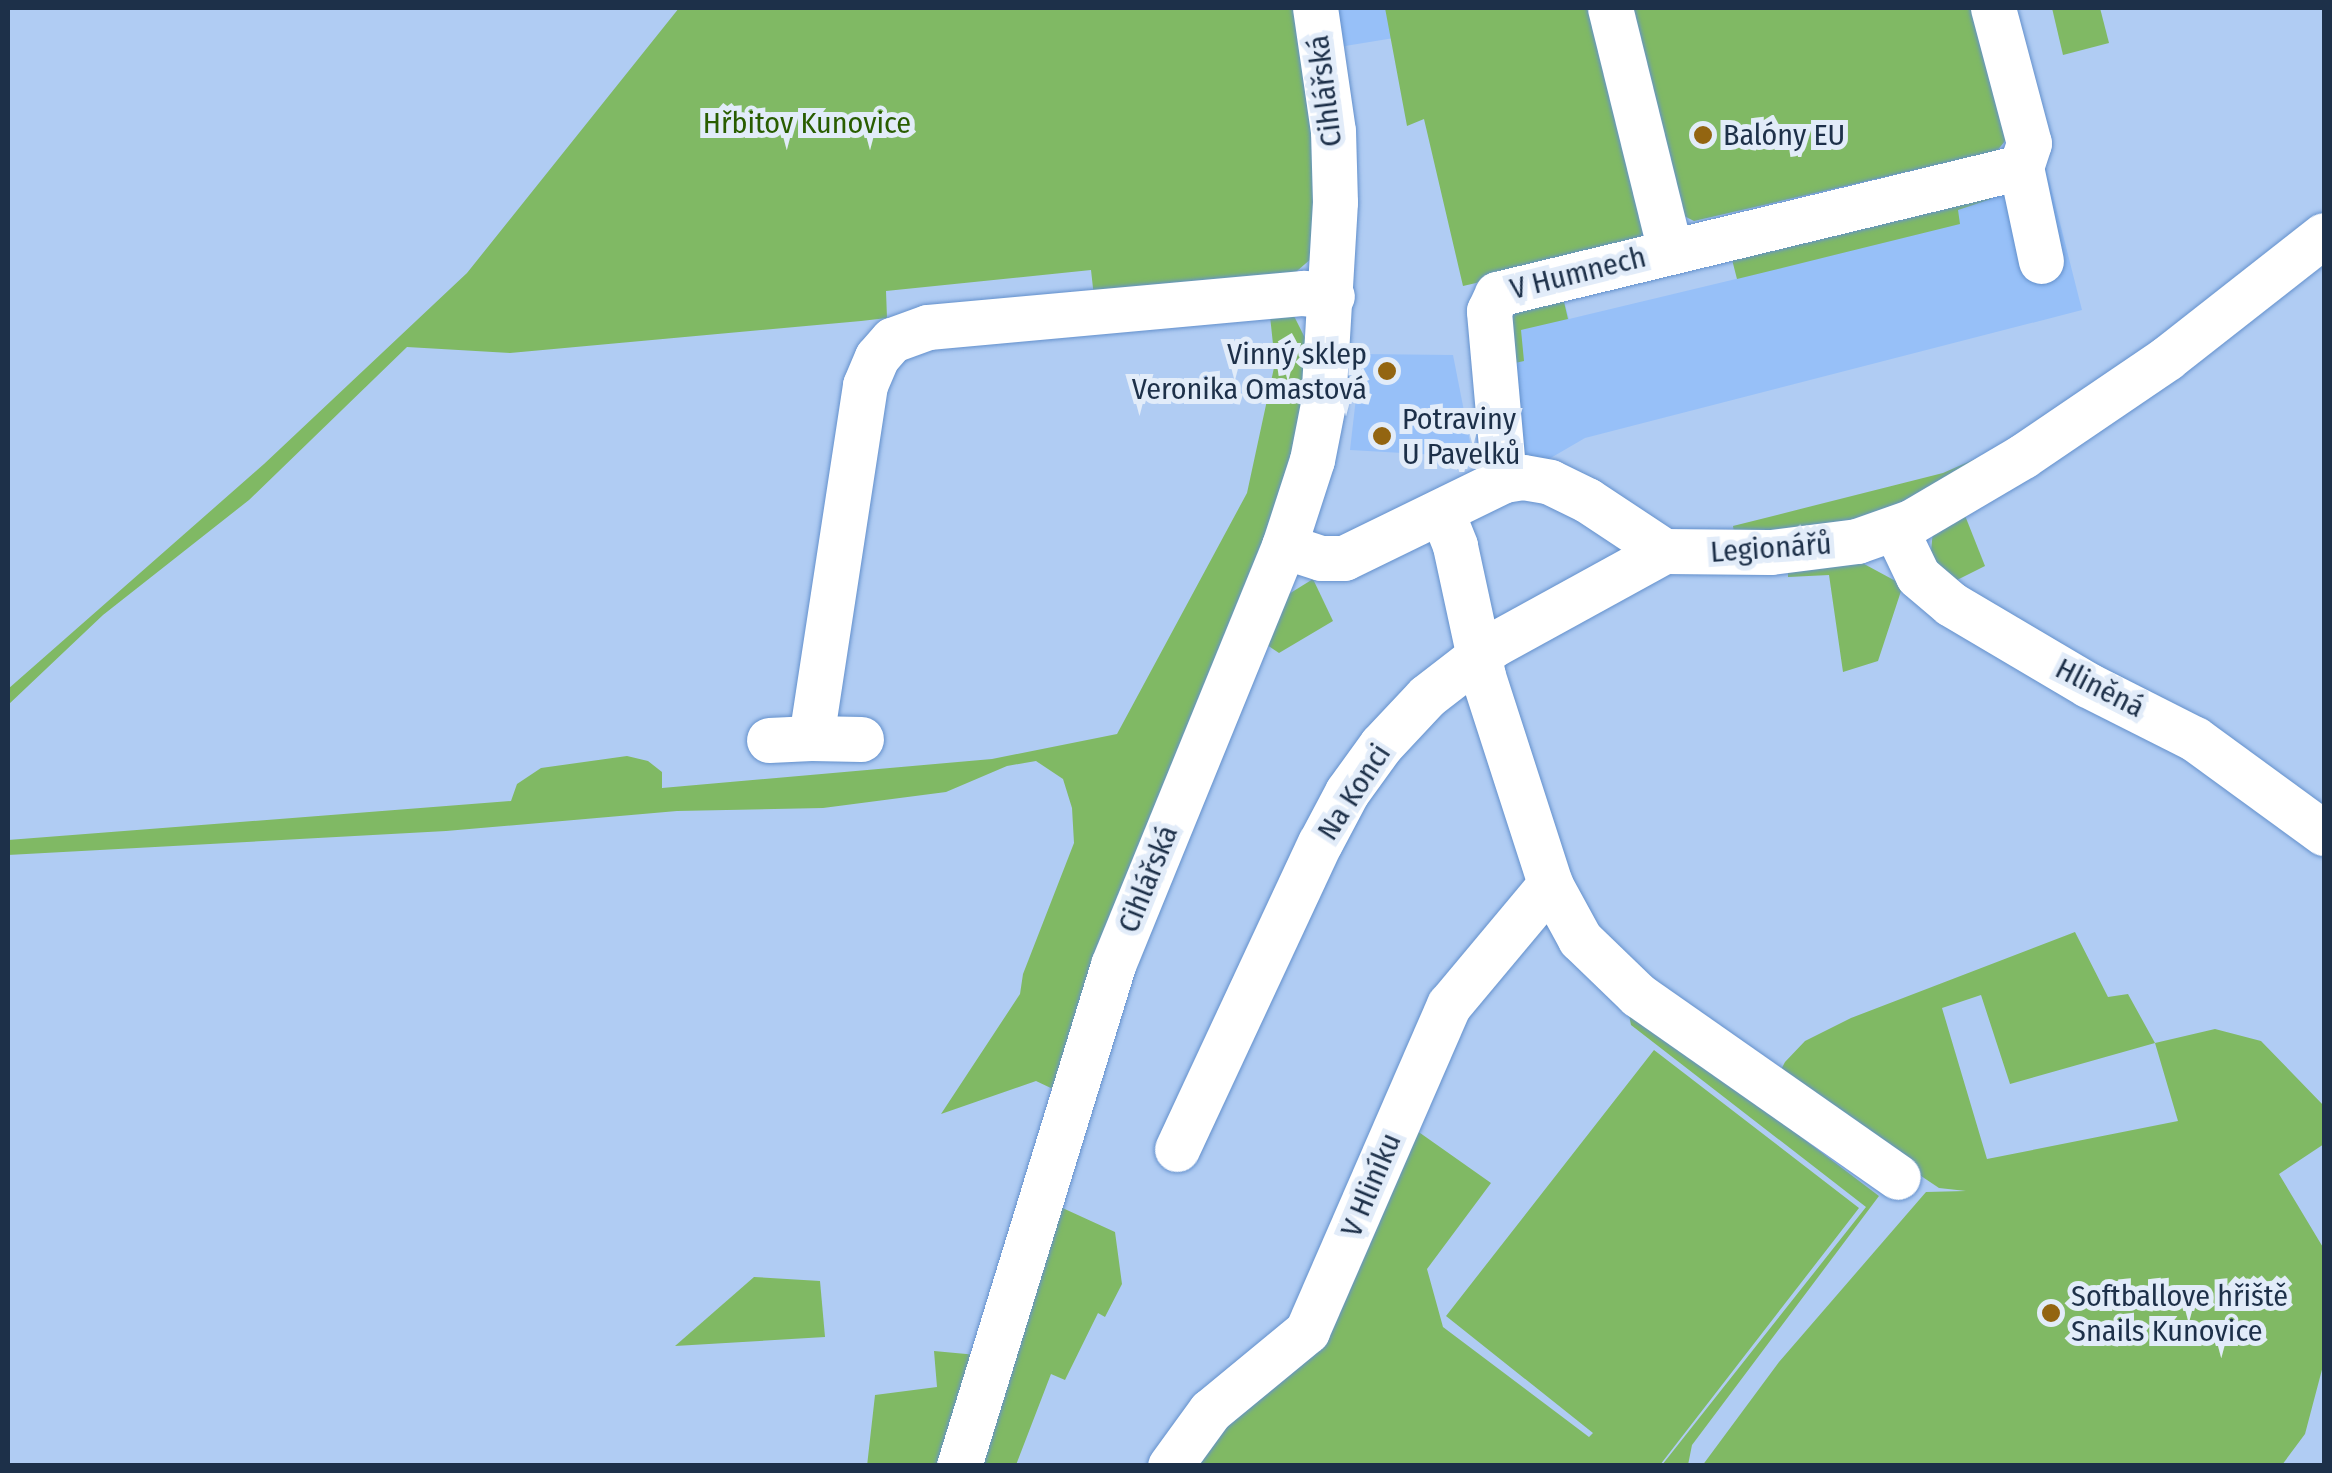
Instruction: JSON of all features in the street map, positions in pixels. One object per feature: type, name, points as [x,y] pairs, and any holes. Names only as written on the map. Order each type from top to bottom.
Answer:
[{"type":"street","name":"Cihlářská","points":[[959,1466],[1113,965],[1284,546],[1318,433],[1332,296],[1332,131],[1315,8]]},
{"type":"street","name":"V Humnech","points":[[1610,8],[1670,250]]},
{"type":"street","points":[[1993,8],[2028,143],[2020,167],[2041,262]]},
{"type":"street","name":"V Humnech","points":[[1504,480],[1490,311],[1493,297],[1670,250],[2020,167]]},
{"type":"street","name":"Legionářů","points":[[1664,551],[1822,548],[1895,528],[2023,456],[2167,358],[2324,235]]},
{"type":"street","points":[[861,740],[790,739],[865,385],[877,357],[892,340],[928,327],[1302,292],[1332,296]]},
{"type":"street","points":[[1284,546],[1321,558],[1344,558],[1504,480],[1530,478],[1561,487],[1664,551]]},
{"type":"street","points":[[1442,513],[1455,546],[1479,655],[1550,884],[1580,940],[1622,984],[1898,1177]]},
{"type":"street","name":"Hliněná","points":[[1895,528],[1918,576],[1951,604],[2088,685],[2195,739],[2324,833]]},
{"type":"street","name":"Na Konci","points":[[1177,1149],[1226,1050],[1272,939],[1347,792],[1403,720],[1479,655],[1664,551]]},
{"type":"street","name":"V Hliníku","points":[[1170,1466],[1210,1411],[1307,1332],[1449,1005],[1550,884]]},
{"type":"shaded area","points":[[1332,8],[1394,8],[1400,37],[1339,47]]},
{"type":"shaded area","points":[[2045,164],[2082,310],[1585,438],[1542,463],[1525,467],[1502,311],[1561,289],[1569,319],[1736,279]]},
{"type":"shaded area","points":[[1361,354],[1453,355],[1473,457],[1350,450]]},
{"type":"green space","name":"Hřbitov Kunovice","points":[[679,8],[1299,8],[1319,138],[1312,258],[1290,277],[1094,297],[1091,270],[886,291],[887,318],[861,321],[510,353],[407,347],[249,500],[103,615],[8,705],[8,689],[264,464],[467,273]]},
{"type":"green space","points":[[1385,8],[1601,8],[1652,225],[1636,246],[1463,286],[1424,119],[1407,126]]},
{"type":"green space","points":[[1623,8],[1979,8],[2009,136],[1997,151],[1694,221],[1676,212]]},
{"type":"green space","points":[[2052,8],[2100,8],[2109,43],[2063,55]]},
{"type":"green space","points":[[1986,189],[1991,199],[1958,210],[1960,224],[1737,279],[1728,244]]},
{"type":"green space","points":[[1561,289],[1568,319],[1521,330],[1524,361],[1506,365],[1502,311]]},
{"type":"green space","points":[[1293,314],[1311,350],[1301,446],[1055,1090],[1036,1081],[941,1114],[1020,994],[1023,974],[1074,843],[1072,808],[1063,779],[1036,761],[1007,766],[946,792],[823,808],[677,811],[446,831],[8,855],[8,840],[511,801],[517,784],[541,768],[627,756],[648,761],[662,772],[662,788],[992,759],[1117,734],[1247,493],[1275,363],[1270,316]]},
{"type":"green space","points":[[2007,445],[1891,516],[1735,539],[1733,526],[1943,473]]},
{"type":"green space","points":[[1962,508],[1985,566],[1947,585],[1930,562],[1933,530]]},
{"type":"green space","points":[[1853,558],[1903,585],[1878,661],[1843,672],[1829,575],[1788,577],[1788,561]]},
{"type":"green space","points":[[1313,579],[1333,621],[1279,653],[1261,641],[1284,597]]},
{"type":"green space","points":[[2075,932],[2108,997],[2128,994],[2155,1043],[2215,1029],[2261,1041],[2324,1106],[2324,1144],[2279,1174],[2324,1249],[2324,1362],[2305,1434],[2282,1465],[1702,1466],[1779,1362],[1926,1192],[1966,1191],[1939,1188],[1776,1079],[1785,1062],[1805,1041],[1851,1018]],"holes":[[[1981,995],[2010,1084],[2155,1043],[2178,1121],[1987,1159],[1942,1008]]]},
{"type":"green space","points":[[1627,1005],[1879,1196],[1692,1445],[1688,1465],[1662,1465],[1866,1207],[1631,1025]]},
{"type":"green space","points":[[1654,1050],[1859,1208],[1660,1465],[1186,1466],[1239,1397],[1413,1128],[1491,1183],[1427,1269],[1443,1327],[1589,1437],[1593,1433],[1446,1316]]},
{"type":"green space","points":[[1056,1205],[1115,1232],[1122,1284],[1105,1317],[1098,1313],[1065,1380],[1051,1374],[1016,1465],[975,1466]]},
{"type":"green space","points":[[754,1277],[820,1281],[825,1337],[675,1346]]},
{"type":"green space","points":[[934,1351],[977,1355],[943,1465],[867,1466],[875,1395],[937,1387]]},
{"type":"place","name":"Balóny EU","points":[[1703,135]]},
{"type":"place","name":"Vinný sklep Veronika Omastová","points":[[1387,371]]},
{"type":"place","name":"Potraviny U Pavelků","points":[[1382,436]]},
{"type":"place","name":"Softballove hřiště Snails Kunovice","points":[[2051,1313]]}]
